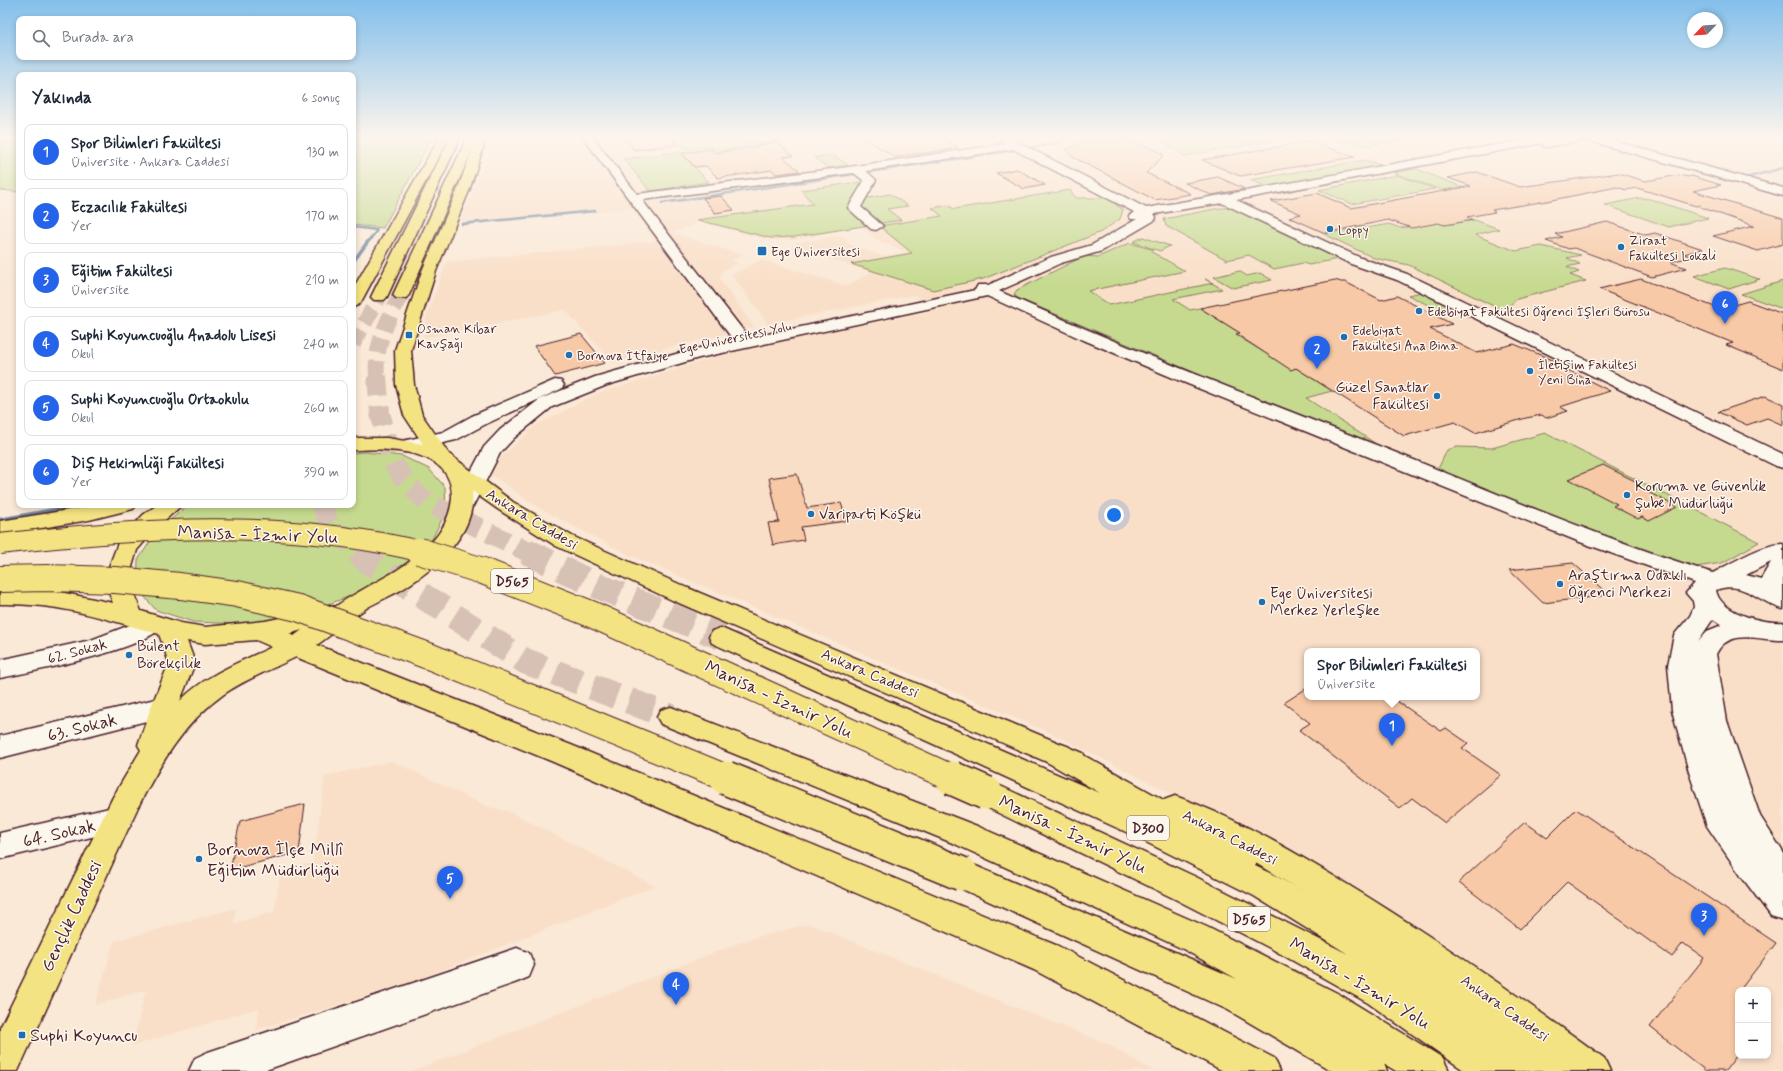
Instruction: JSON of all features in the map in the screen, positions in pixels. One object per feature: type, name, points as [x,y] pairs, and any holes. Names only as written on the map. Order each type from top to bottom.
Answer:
[{"type":"main road","points":[[356,297],[418,186]]},
{"type":"main road","points":[[379,297],[432,186]]},
{"type":"main road","points":[[401,295],[450,186]]},
{"type":"main road","name":"Ankara Caddesi","points":[[465,186],[429,270],[404,350],[405,385],[414,415],[443,460],[506,506],[564,541],[680,594],[1118,780],[1264,852],[1379,923],[1488,995],[1591,1071]]},
{"type":"main road","points":[[0,596],[66,600],[200,635],[260,632],[309,621],[357,603],[396,582],[428,558],[450,534],[461,512],[463,492],[457,475],[443,460],[405,446],[369,443],[356,444]]},
{"type":"main road","points":[[0,528],[89,514],[114,508]]},
{"type":"main road","name":"Gençlik Caddesi","points":[[146,764],[164,707],[182,663],[116,580],[126,548],[150,520],[167,508]]},
{"type":"main road","name":"Manisa - İzmir Yolu","points":[[0,544],[117,533],[218,530],[283,532],[344,537],[408,548],[470,566],[573,604],[986,793],[1211,900],[1291,941],[1381,992],[1497,1071]]},
{"type":"main road","points":[[0,579],[107,580],[180,586],[237,594],[298,608],[431,657],[962,874],[1242,998],[1368,1071]]},
{"type":"main road","name":"Gençlik Caddesi","points":[[0,1068],[118,819],[146,764],[171,728],[204,696],[229,678],[297,645],[357,603]]},
{"type":"main road","points":[[260,632],[297,645],[561,753],[1046,958],[1261,1071]]},
{"type":"main road","name":"Ankara Caddesi","points":[[721,637],[1137,823],[1265,886],[1406,970],[1546,1071]]},
{"type":"main road","points":[[671,717],[966,835],[1195,938],[1326,1007],[1430,1071]]},
{"type":"main road","points":[[1057,754],[1254,866],[1406,970]]},
{"type":"street","points":[[624,186],[742,340]]},
{"type":"street","points":[[633,198],[725,186]]},
{"type":"street","points":[[867,186],[854,208],[876,226]]},
{"type":"street","points":[[1096,186],[1147,214],[1302,186]]},
{"type":"street","points":[[1762,186],[1783,192]]},
{"type":"street","points":[[1233,199],[1356,261],[1402,277],[1661,398],[1783,452]]},
{"type":"street","name":"Ege Üniversitesi Yolu","points":[[405,446],[449,436],[479,420],[564,381],[654,354],[742,340],[985,289],[1056,260],[1098,248],[1147,214]]},
{"type":"street","points":[[985,289],[1163,367],[1712,586],[1737,581],[1751,584],[1783,600]]},
{"type":"street","name":"Ege Üniversitesi Yolu","points":[[461,512],[491,450],[506,434],[546,402],[601,381],[742,340]]},
{"type":"street","points":[[1661,398],[1783,462]]},
{"type":"street","points":[[1783,551],[1778,551],[1748,564],[1712,586],[1706,607],[1700,620],[1686,635],[1681,665],[1686,710],[1703,772],[1718,817],[1752,866],[1783,905]]},
{"type":"street","points":[[1783,564],[1778,568],[1772,580],[1777,592],[1783,600]]},
{"type":"street","points":[[1712,586],[1722,613],[1771,632]]},
{"type":"street","name":"62. Sokak","points":[[0,669],[47,660],[130,636],[151,623]]},
{"type":"street","points":[[1771,632],[1725,632],[1712,640],[1703,654],[1713,721],[1746,822],[1768,857],[1783,875]]},
{"type":"street","name":"63. Sokak","points":[[0,747],[164,707]]},
{"type":"street","name":"64. Sokak","points":[[0,846],[118,819]]},
{"type":"street","points":[[208,1071],[370,1017],[517,965]]},
{"type":"shaded area","name":"Ege Üniversitesi Merkez Yerleşke","points":[[475,186],[1783,186],[1783,1071],[1614,1071],[1463,956],[1345,881],[1053,734],[627,554],[539,508],[486,471],[535,426],[596,394],[734,351],[932,311],[914,295],[768,324],[732,275],[761,260],[847,286],[871,272],[791,247],[798,242],[842,235],[851,245],[883,256],[906,252],[878,241],[861,227],[794,240],[766,240],[700,222],[673,233],[743,255],[731,260],[738,263],[722,271],[720,279],[754,327],[612,362],[565,310],[423,338],[426,317],[447,262],[656,241],[632,208],[549,218],[459,225]]},
{"type":"shaded area","points":[[392,761],[486,806],[510,812],[655,886],[412,982],[256,1030],[259,1008],[132,1046],[146,990],[95,1005],[114,941],[236,908],[234,923],[274,912],[281,870],[313,862],[325,776]]},
{"type":"shaded area","points":[[809,924],[1110,1045],[1153,1071],[412,1071],[749,939]]},
{"type":"green space","points":[[0,186],[16,186],[16,192],[0,190]]},
{"type":"green space","points":[[356,186],[406,186],[383,228],[356,225]]},
{"type":"green space","points":[[646,186],[683,186],[650,191]]},
{"type":"green space","points":[[831,186],[860,186],[858,200],[890,194],[908,206],[887,209],[901,220],[794,237],[771,238],[697,220],[813,204],[801,190]]},
{"type":"green space","points":[[1340,186],[1427,186],[1435,189],[1352,204],[1319,190]]},
{"type":"green space","points":[[1431,186],[1462,187],[1442,190]]},
{"type":"green space","points":[[1070,190],[1076,198],[1109,199],[1123,210],[1120,219],[1101,232],[983,279],[933,290],[851,264],[912,253],[879,226],[942,216],[932,208],[948,205],[954,209]]},
{"type":"green space","points":[[1640,198],[1650,199],[1708,218],[1669,227],[1605,205]]},
{"type":"green space","points":[[1220,208],[1236,208],[1342,258],[1309,265],[1303,263],[1274,269],[1249,255],[1227,260],[1166,226],[1164,219]]},
{"type":"green space","points":[[1350,220],[1367,228],[1389,224],[1400,228],[1437,222],[1445,225],[1475,220],[1499,229],[1475,235],[1516,251],[1541,246],[1581,255],[1567,258],[1580,264],[1567,267],[1579,272],[1570,275],[1586,281],[1517,299],[1510,305],[1512,315],[1409,265],[1374,258],[1324,234],[1351,229],[1338,223]]},
{"type":"green space","points":[[1143,237],[1170,246],[1160,251],[1133,242]]},
{"type":"green space","points":[[1130,243],[1154,250],[1152,252],[1185,271],[1088,291],[1109,305],[1212,283],[1222,289],[1173,299],[1190,310],[1200,308],[1240,333],[1236,335],[1291,369],[1296,368],[1332,391],[1306,398],[1396,457],[1017,298],[1014,294],[1017,290],[1084,256],[1098,257]]},
{"type":"green space","points":[[1725,268],[1760,279],[1729,289],[1694,276]]},
{"type":"green space","points":[[1239,271],[1247,276],[1260,273],[1272,280],[1233,288],[1214,277]]},
{"type":"green space","points":[[1783,281],[1783,309],[1741,294]]},
{"type":"green space","points":[[1422,292],[1451,306],[1436,309],[1408,295]]},
{"type":"green space","points":[[1545,433],[1759,542],[1722,563],[1696,567],[1679,564],[1593,535],[1438,469],[1447,450],[1457,447],[1492,448]]},
{"type":"green space","points":[[365,452],[402,456],[429,469],[445,487],[446,511],[432,539],[401,568],[356,594],[301,614],[243,624],[193,622],[156,610],[137,588],[138,560],[157,531],[184,508],[356,508],[356,453]]},
{"type":"building","points":[[1019,186],[1040,186],[1024,189]]},
{"type":"building","points":[[1128,186],[1174,186],[1191,194],[1155,200]]},
{"type":"building","points":[[1191,186],[1238,186],[1245,189],[1211,195]]},
{"type":"building","points":[[1471,186],[1716,186],[1693,191],[1783,218],[1783,244],[1758,251],[1713,236],[1754,226],[1700,207],[1700,205],[1696,206],[1637,188],[1626,190],[1617,187],[1492,210],[1495,212],[1467,217],[1473,220],[1445,225],[1438,223],[1412,228],[1388,220],[1325,233],[1289,217],[1301,214],[1271,201],[1317,193],[1351,208]]},
{"type":"building","points":[[721,196],[734,210],[715,213],[703,198]]},
{"type":"building","name":"Ziraat Fakültesi Lokali","points":[[1607,222],[1646,235],[1655,233],[1703,249],[1684,254],[1692,257],[1670,262],[1686,268],[1652,277],[1574,248],[1569,249],[1546,241],[1562,237],[1555,234]]},
{"type":"building","points":[[1641,279],[1720,309],[1748,301],[1783,314],[1783,369],[1726,345],[1733,343],[1599,289]]},
{"type":"building","points":[[1335,280],[1345,282],[1381,300],[1397,296],[1452,324],[1430,329],[1477,353],[1514,344],[1560,363],[1556,364],[1610,391],[1560,407],[1568,411],[1546,418],[1542,415],[1526,418],[1475,433],[1455,422],[1404,436],[1296,368],[1291,370],[1236,334],[1240,333],[1200,308]]},
{"type":"building","name":"Bornova İtfaiye","points":[[581,334],[605,363],[555,376],[534,346]]},
{"type":"building","points":[[1765,396],[1783,404],[1783,425],[1767,418],[1747,425],[1718,412]]},
{"type":"building","name":"Koruma ve Güvenlik Şube Müdürlüğü","points":[[1603,465],[1641,484],[1636,486],[1677,507],[1649,521],[1642,517],[1638,519],[1613,506],[1617,504],[1569,479]]},
{"type":"building","name":"Variparti Köşkü","points":[[797,474],[807,508],[841,503],[847,521],[801,527],[804,540],[773,545],[768,523],[779,522],[769,478]]},
{"type":"building","name":"Araştırma Odaklı Öğrenci Merkezi","points":[[1573,563],[1609,595],[1543,603],[1509,570]]},
{"type":"building","points":[[1304,690],[1304,700],[1395,700],[1441,731],[1446,728],[1468,743],[1462,748],[1501,775],[1445,823],[1412,798],[1400,808],[1299,730],[1310,723],[1284,703]]},
{"type":"building","points":[[305,804],[299,852],[230,870],[240,821]]},
{"type":"building","points":[[1576,809],[1776,943],[1742,987],[1735,987],[1735,1058],[1725,1071],[1706,1071],[1650,1027],[1704,958],[1683,943],[1672,957],[1567,882],[1520,929],[1459,882],[1525,822],[1547,838]]},
{"type":"waterway","points":[[662,203],[776,186]]},
{"type":"waterway","points":[[462,224],[595,211]]},
{"type":"waterway","points":[[356,227],[377,230],[369,241]]},
{"type":"waterway","points":[[356,258],[369,240]]},
{"type":"waterway","points":[[0,520],[65,508]]},
{"type":"tunnel","points":[[377,376],[380,344],[386,324],[401,295]]},
{"type":"tunnel","points":[[356,339],[379,297]]},
{"type":"tunnel","points":[[377,376],[380,413],[394,464],[407,484],[427,502],[528,552]]},
{"type":"tunnel","points":[[322,508],[331,527],[358,552]]},
{"type":"tunnel","points":[[357,551],[369,562],[525,661],[671,717]]},
{"type":"tunnel","points":[[526,551],[591,583],[721,637]]},
{"type":"place","name":"Loppy","points":[[1330,229]]},
{"type":"place","name":"Ziraat Fakültesi Lokali","points":[[1621,247]]},
{"type":"place","name":"Ege Üniversitesi","points":[[762,251]]},
{"type":"place","name":"Edebiyat Fakültesi Öğrenci İşleri Bürosu","points":[[1419,311]]},
{"type":"place","name":"Diş Hekimliği Fakültesi","points":[[1725,324]]},
{"type":"place","name":"Osman Kibar Kavşağı","points":[[409,335]]},
{"type":"place","name":"Edebiyat Fakültesi Ana Bina","points":[[1344,337]]},
{"type":"place","name":"Bornova İtfaiye","points":[[569,355]]},
{"type":"place","name":"Eczacılık Fakültesi","points":[[1317,369]]},
{"type":"place","name":"İletişim Fakültesi Yeni Bina","points":[[1530,371]]},
{"type":"place","name":"Güzel Sanatlar Fakültesi","points":[[1437,396]]},
{"type":"place","name":"Koruma ve Güvenlik Şube Müdürlüğü","points":[[1627,495]]},
{"type":"place","name":"Variparti Köşkü","points":[[811,514]]},
{"type":"place","name":"Araştırma Odaklı Öğrenci Merkezi","points":[[1560,584]]},
{"type":"place","name":"Ege Üniversitesi Merkez Yerleşke","points":[[1262,602]]},
{"type":"place","name":"Bülent Börekçilik","points":[[129,655]]},
{"type":"place","name":"Spor Bilimleri Fakültesi","points":[[1392,746]]},
{"type":"place","name":"Bornova İlçe Millî Eğitim Müdürlüğü","points":[[199,859]]},
{"type":"place","name":"Suphi Koyuncuoğlu Ortaokulu","points":[[450,899]]},
{"type":"place","name":"Eğitim Fakültesi","points":[[1704,936]]},
{"type":"place","name":"Suphi Koyuncuoğlu Anadolu Lisesi","points":[[676,1005]]},
{"type":"place","name":"Suphi Koyuncu","points":[[22,1035]]}]
